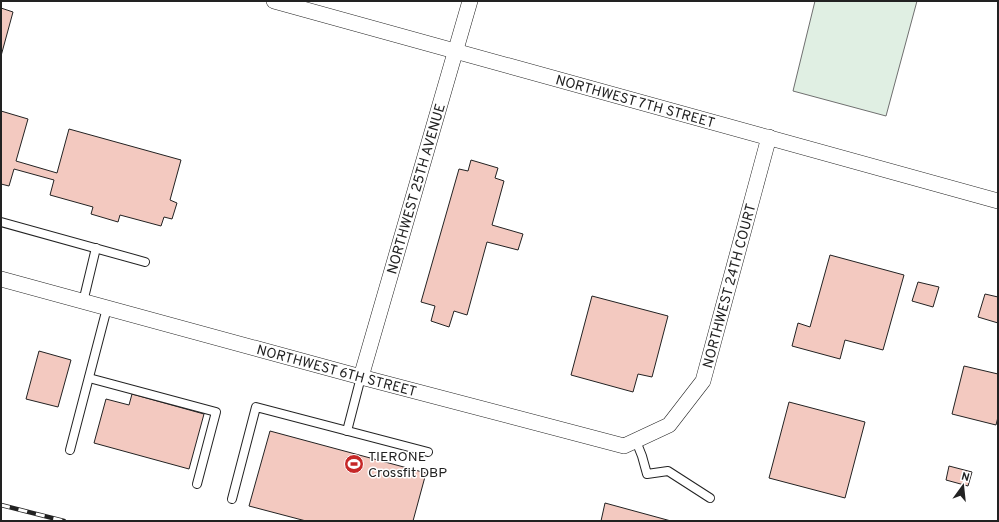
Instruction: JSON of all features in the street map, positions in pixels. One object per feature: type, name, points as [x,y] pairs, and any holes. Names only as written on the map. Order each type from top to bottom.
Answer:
[{"type":"street","name":"NORTHWEST 7TH STREET","points":[[274,1],[998,201]]},
{"type":"street","name":"NORTHWEST 25TH AVENUE","points":[[362,377],[470,1]]},
{"type":"street","name":"NORTHWEST 24TH COURT","points":[[669,425],[702,381],[769,137]]},
{"type":"street","name":"NORTHWEST 6TH STREET","points":[[1,279],[624,446],[669,425]]},
{"type":"lane","points":[[1,222],[145,262]]},
{"type":"lane","points":[[83,302],[96,248]]},
{"type":"lane","points":[[70,450],[107,308]]},
{"type":"lane","points":[[347,431],[362,377]]},
{"type":"lane","points":[[89,378],[216,412],[197,484]]},
{"type":"lane","points":[[232,499],[256,407],[428,452]]},
{"type":"lane","points":[[636,440],[642,456],[646,474],[668,471],[710,498]]},
{"type":"green space","points":[[815,1],[917,1],[886,116],[793,91]]},
{"type":"building","points":[[1,8],[13,12],[1,56]]},
{"type":"building","points":[[1,111],[28,119],[16,161],[57,173],[69,129],[181,160],[170,200],[177,203],[172,219],[164,217],[161,226],[120,215],[118,222],[91,214],[93,207],[50,195],[54,180],[14,169],[9,186],[1,184]]},
{"type":"building","points":[[471,160],[498,168],[495,178],[504,181],[492,225],[523,234],[518,250],[487,242],[467,315],[454,311],[449,327],[431,321],[435,306],[421,302],[459,169],[468,171]]},
{"type":"building","points":[[830,255],[904,275],[883,350],[845,340],[840,359],[792,346],[798,323],[810,327]]},
{"type":"building","points":[[918,282],[939,287],[933,307],[912,301]]},
{"type":"building","points":[[985,294],[998,297],[998,323],[978,317]]},
{"type":"building","points":[[592,296],[668,316],[652,377],[638,374],[633,392],[571,375]]},
{"type":"building","points":[[39,351],[71,360],[58,407],[26,399]]},
{"type":"building","points":[[964,366],[998,374],[998,417],[996,425],[952,414]]},
{"type":"building","points":[[132,394],[204,414],[189,469],[94,443],[106,399],[129,405]]},
{"type":"building","points":[[789,402],[865,422],[845,498],[769,478]]},
{"type":"building","points":[[270,431],[426,473],[413,521],[306,521],[249,506]]},
{"type":"building","points":[[949,466],[972,472],[968,486],[946,480]]},
{"type":"building","points":[[605,503],[671,521],[601,521]]},
{"type":"railway","points":[[1,505],[64,521]]},
{"type":"place","name":"TIERONE Crossfit DBP","points":[[354,464]]}]
